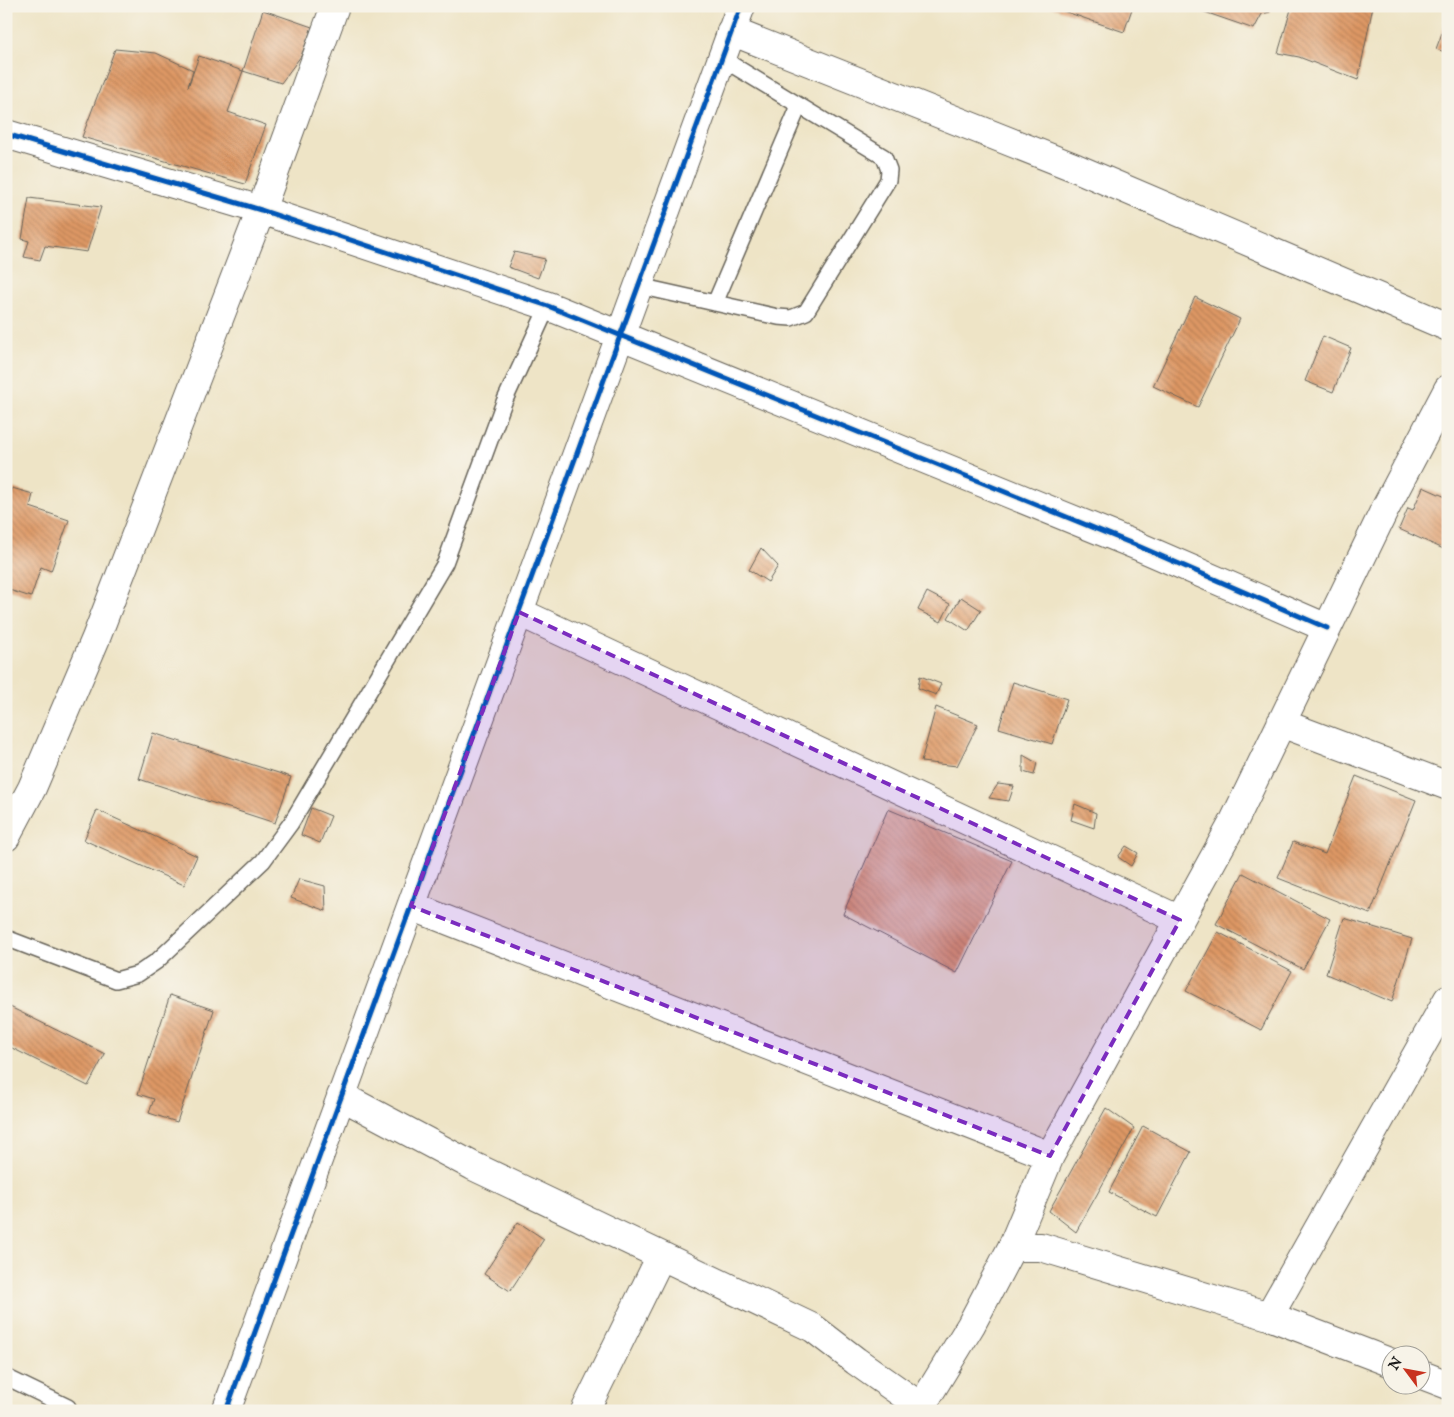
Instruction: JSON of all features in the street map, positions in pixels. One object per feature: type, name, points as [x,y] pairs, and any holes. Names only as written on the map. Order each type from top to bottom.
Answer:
[{"type":"street","points":[[6,837],[32,788],[96,638],[261,210],[335,6]]},
{"type":"street","points":[[226,1411],[741,6]]},
{"type":"street","points":[[731,31],[1076,168],[1448,327]]},
{"type":"street","points":[[6,134],[261,210],[548,306],[1138,546],[1327,628]]},
{"type":"street","points":[[341,1096],[473,1166],[813,1328],[924,1409],[1012,1247],[1050,1156],[1233,822],[1384,511],[1448,389]]},
{"type":"street","points":[[519,612],[1180,920]]},
{"type":"street","points":[[1281,723],[1448,786]]},
{"type":"street","points":[[411,906],[1050,1156]]},
{"type":"street","points":[[1269,1316],[1448,999]]},
{"type":"street","points":[[1012,1247],[1041,1247],[1269,1316],[1382,1359]]},
{"type":"street","points":[[585,1411],[661,1256]]},
{"type":"street","points":[[1432,1379],[1448,1385]]},
{"type":"lane","points":[[639,286],[778,317],[791,318],[806,312],[888,180],[889,170],[884,157],[721,58]]},
{"type":"lane","points":[[715,303],[799,106]]},
{"type":"lane","points":[[6,938],[116,980],[138,974],[157,961],[263,861],[291,823],[445,564],[504,402],[548,306]]},
{"type":"lane","points":[[6,1377],[68,1407]]},
{"type":"highlighted area","points":[[519,612],[1180,920],[1050,1156],[411,906]]},
{"type":"building","points":[[1049,6],[1133,6],[1124,32]]},
{"type":"building","points":[[1200,6],[1272,6],[1270,12],[1262,14],[1254,29],[1199,10]]},
{"type":"building","points":[[1292,6],[1373,6],[1358,80],[1299,57],[1278,53]]},
{"type":"building","points":[[263,10],[312,27],[301,56],[281,83],[243,71]]},
{"type":"building","points":[[1448,17],[1448,53],[1436,49]]},
{"type":"building","points":[[115,49],[156,53],[193,70],[188,87],[199,56],[243,71],[228,112],[266,125],[245,184],[82,137]]},
{"type":"building","points":[[29,198],[101,207],[87,252],[45,246],[40,260],[24,257],[29,241],[22,239]]},
{"type":"building","points":[[514,252],[545,259],[538,278],[508,267]]},
{"type":"building","points":[[1195,297],[1240,319],[1198,407],[1153,386]]},
{"type":"building","points":[[1323,336],[1351,348],[1333,392],[1305,381]]},
{"type":"building","points":[[1423,487],[1448,498],[1448,551],[1399,529],[1408,508],[1413,510]]},
{"type":"building","points":[[12,488],[33,494],[30,507],[69,520],[51,571],[41,567],[31,597],[6,589],[6,499]]},
{"type":"building","points":[[761,548],[778,566],[768,582],[749,570]]},
{"type":"building","points":[[927,592],[950,604],[941,622],[918,610]]},
{"type":"building","points":[[961,597],[981,610],[968,631],[948,618]]},
{"type":"building","points":[[920,676],[941,684],[936,695],[918,688]]},
{"type":"building","points":[[1013,682],[1067,699],[1052,744],[999,728]]},
{"type":"building","points":[[936,707],[978,724],[957,766],[921,762]]},
{"type":"building","points":[[153,733],[291,777],[275,823],[139,779]]},
{"type":"building","points":[[1023,755],[1037,763],[1034,775],[1023,772]]},
{"type":"building","points":[[1356,776],[1416,800],[1370,914],[1278,878],[1293,842],[1325,854]]},
{"type":"building","points":[[998,784],[1014,786],[1009,801],[989,798]]},
{"type":"building","points":[[1075,804],[1096,813],[1094,828],[1071,820]]},
{"type":"building","points":[[311,808],[331,816],[320,843],[301,835]]},
{"type":"building","points":[[888,809],[1012,861],[957,973],[843,914]]},
{"type":"building","points":[[97,810],[197,856],[184,885],[84,840]]},
{"type":"building","points":[[1126,846],[1138,853],[1131,866],[1118,857]]},
{"type":"building","points":[[1243,873],[1330,919],[1303,969],[1216,924]]},
{"type":"building","points":[[299,879],[325,886],[326,911],[291,898]]},
{"type":"building","points":[[1344,918],[1412,939],[1392,1002],[1326,974]]},
{"type":"building","points":[[1218,932],[1292,971],[1261,1030],[1186,991]]},
{"type":"building","points":[[170,995],[214,1010],[177,1122],[149,1113],[154,1099],[138,1094]]},
{"type":"building","points":[[6,1005],[105,1054],[88,1086],[6,1045]]},
{"type":"building","points":[[1106,1108],[1134,1128],[1076,1232],[1049,1211]]},
{"type":"building","points":[[1143,1126],[1191,1152],[1157,1217],[1109,1192]]},
{"type":"building","points":[[518,1222],[544,1239],[510,1291],[484,1274]]},
{"type":"cycle path","points":[[226,1411],[741,6]]},
{"type":"cycle path","points":[[6,134],[261,210],[548,306],[1138,546],[1327,628]]}]
